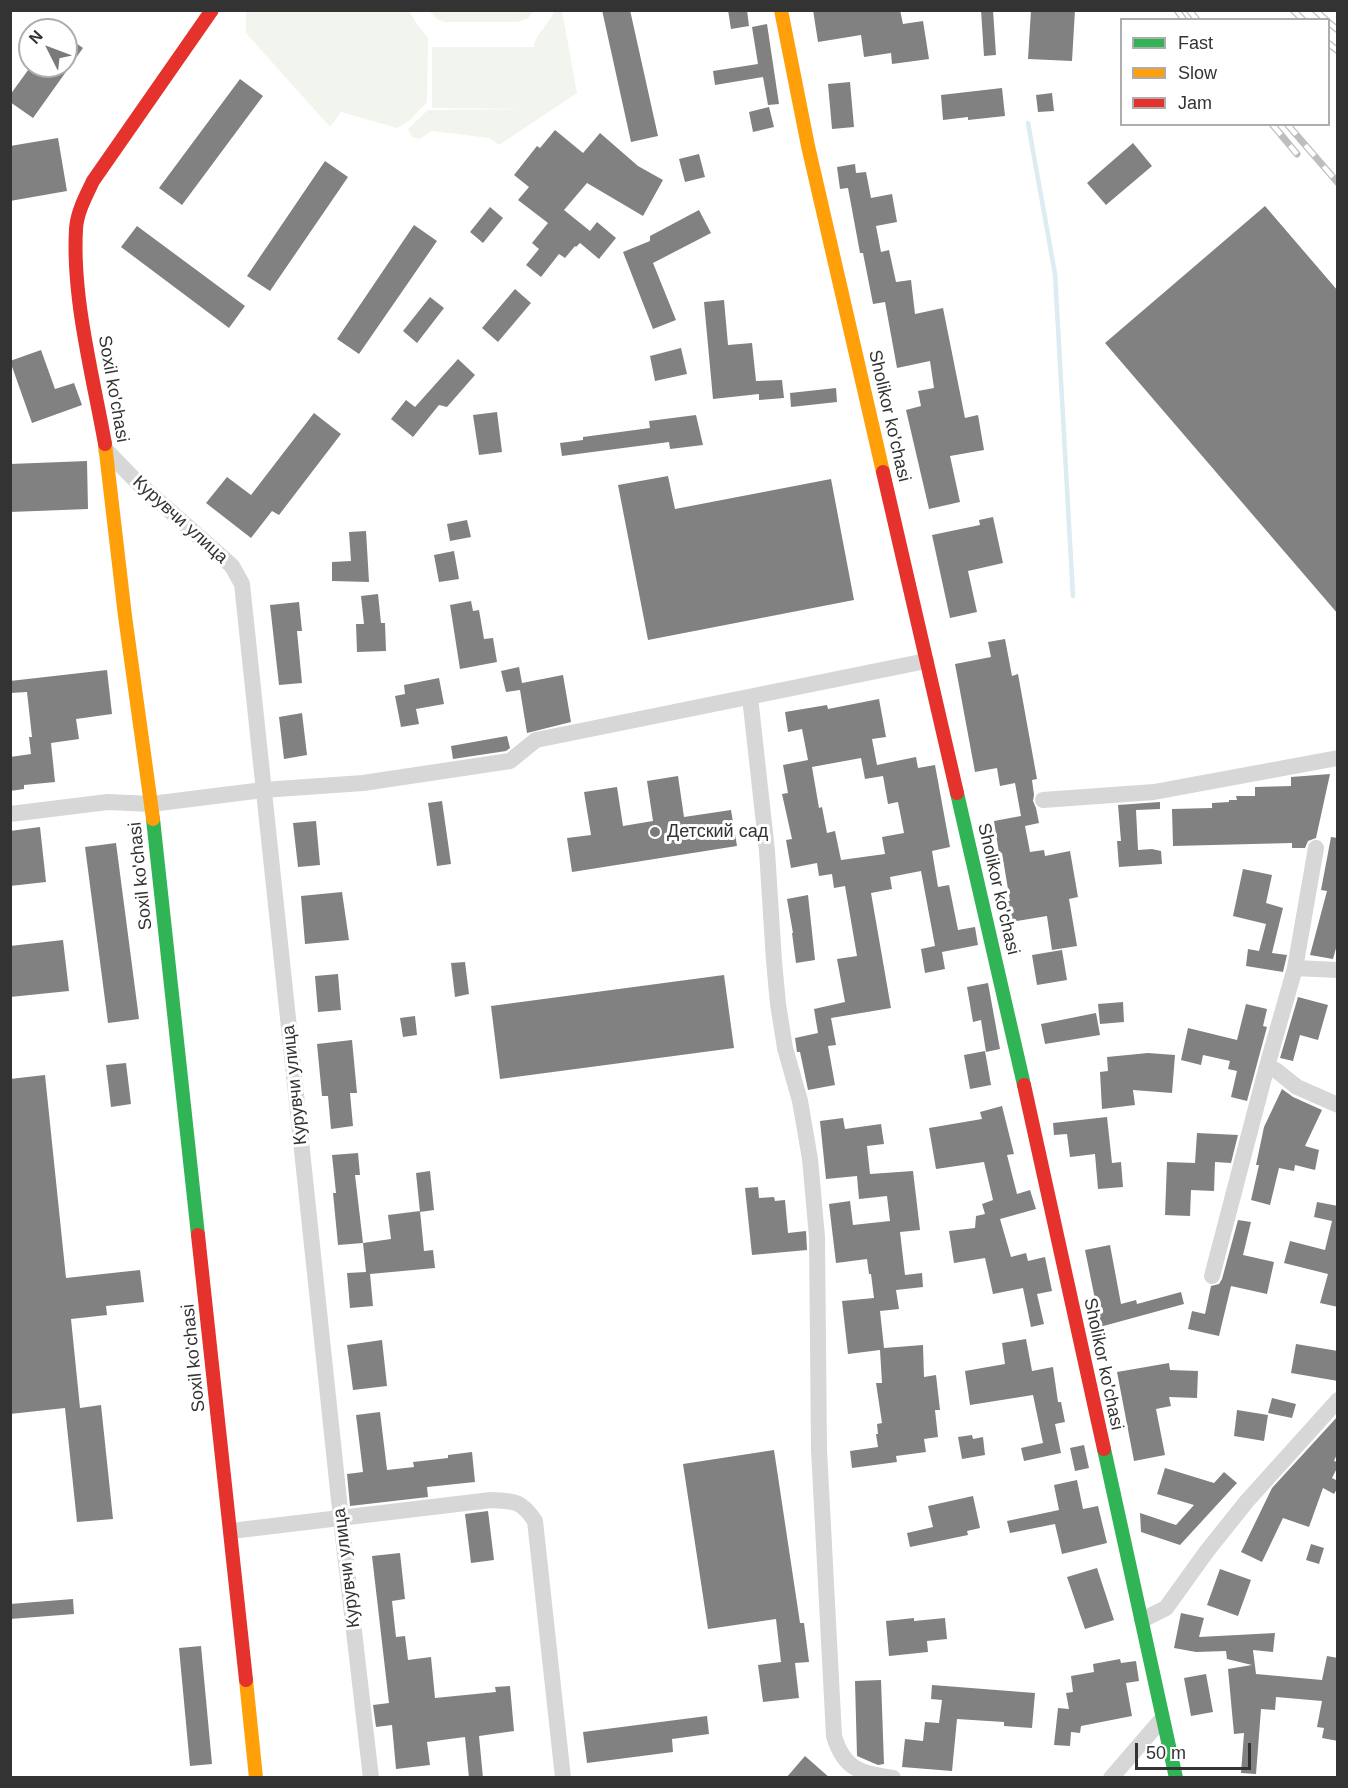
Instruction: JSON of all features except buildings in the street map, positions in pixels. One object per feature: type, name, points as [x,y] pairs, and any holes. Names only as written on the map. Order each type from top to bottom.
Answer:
[{"type":"street","name":"Soxil ko'chasi","points":[[212,10],[93,181],[82,204],[76,227],[78,292],[106,450],[125,616],[151,804],[256,1778]]},
{"type":"street","name":"Sholikor ko'chasi","points":[[781,10],[811,157],[996,956],[1176,1778]]},
{"type":"street","name":"Курувчи улица","points":[[106,450],[135,480],[232,566],[242,584],[341,1519],[371,1778]]},
{"type":"street","points":[[10,814],[108,802],[151,804],[263,790],[363,783],[510,761],[536,740],[926,661]]},
{"type":"street","points":[[750,697],[767,851],[778,1004],[785,1048],[800,1101],[810,1159],[817,1237],[819,1450],[834,1736],[843,1757],[856,1770],[893,1778]]},
{"type":"street","points":[[1043,800],[1154,792],[1338,758]]},
{"type":"street","points":[[1212,1276],[1295,968],[1316,848]]},
{"type":"street","points":[[1295,968],[1338,970]]},
{"type":"street","points":[[1267,1066],[1297,1087],[1338,1105]]},
{"type":"street","points":[[1142,1620],[1166,1608],[1247,1501],[1338,1400]]},
{"type":"street","points":[[231,1531],[491,1500],[516,1501],[527,1509],[535,1521],[563,1778]]},
{"type":"street","points":[[1111,1778],[1162,1719]]},
{"type":"shaded area","points":[[246,11],[409,11],[428,38],[427,102],[409,121],[397,128],[341,112],[330,127],[246,33]]},
{"type":"shaded area","points":[[429,11],[534,11],[528,18],[518,22],[444,22]]},
{"type":"shaded area","points":[[554,11],[562,11],[577,93],[499,145],[490,138],[432,131],[419,139],[412,137],[408,129],[428,110],[534,109],[432,108],[432,47],[534,47]]},
{"type":"waterway","points":[[1028,123],[1055,274],[1073,596]]},
{"type":"railway","points":[[1177,10],[1183,18]]},
{"type":"railway","points":[[1189,10],[1195,18]]},
{"type":"railway","points":[[1293,10],[1301,18]]},
{"type":"railway","points":[[1315,10],[1324,18]]},
{"type":"railway","points":[[1330,24],[1338,30]]},
{"type":"railway","points":[[1330,45],[1338,51]]},
{"type":"railway","points":[[1274,126],[1297,154]]},
{"type":"railway","points":[[1289,126],[1338,183]]},
{"type":"traffic: fast","points":[[957,793],[1024,1085]]},
{"type":"traffic: fast","points":[[153,819],[198,1235]]},
{"type":"traffic: fast","points":[[1104,1449],[1176,1778]]},
{"type":"traffic: slow","points":[[781,10],[808,146],[883,472]]},
{"type":"traffic: slow","points":[[105,444],[125,616],[153,819]]},
{"type":"traffic: slow","points":[[246,1680],[256,1778]]},
{"type":"traffic: jam","points":[[105,444],[80,309],[76,255],[78,216],[93,181],[212,10]]},
{"type":"traffic: jam","points":[[883,472],[957,793]]},
{"type":"traffic: jam","points":[[1024,1085],[1104,1449]]},
{"type":"traffic: jam","points":[[198,1235],[246,1680]]},
{"type":"place","name":"Детский сад","points":[[655,832]]}]
